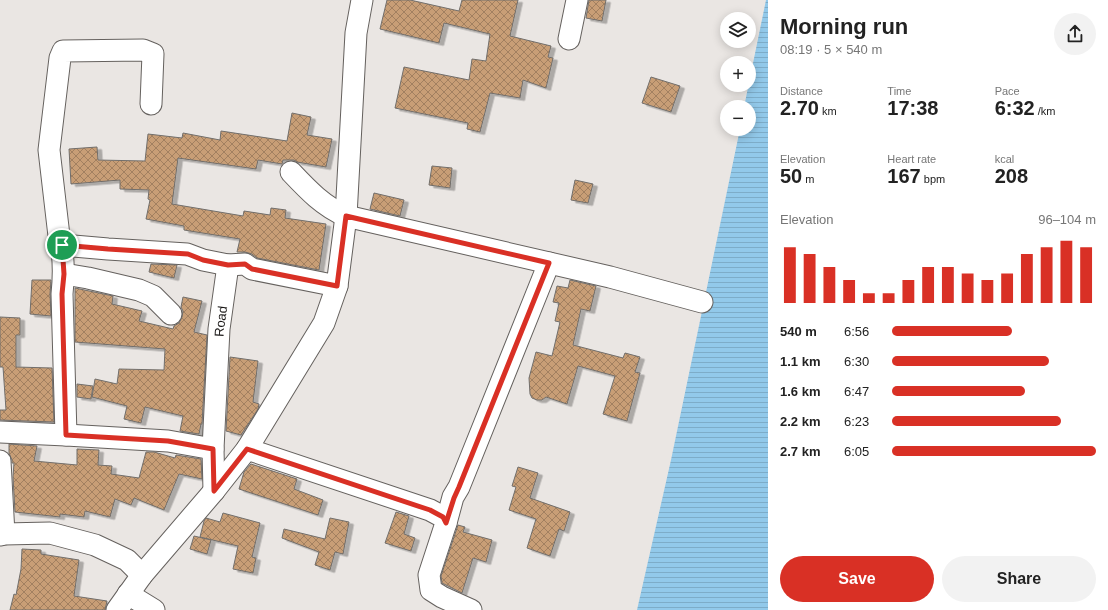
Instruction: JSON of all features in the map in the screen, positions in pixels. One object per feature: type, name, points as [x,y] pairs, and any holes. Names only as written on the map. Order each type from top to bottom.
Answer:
[{"type":"street","points":[[154,610],[122,602],[142,575],[214,491],[247,449],[324,323],[337,286],[346,216],[356,33],[362,0]]},
{"type":"street","points":[[569,39],[577,0]]},
{"type":"street","points":[[66,435],[62,294],[64,274],[62,245],[59,236],[49,150],[60,58],[64,51],[143,50],[153,54],[151,104]]},
{"type":"street","points":[[291,172],[310,192],[334,211],[346,216],[610,277],[702,302]]},
{"type":"street","points":[[62,245],[188,254],[203,260],[228,265],[245,264],[252,269],[337,286]]},
{"type":"street","points":[[471,610],[442,597],[431,590],[429,575],[454,498],[549,263]]},
{"type":"street","name":"Road","points":[[214,491],[213,449],[219,329],[228,265]]},
{"type":"street","points":[[64,274],[139,290],[153,296],[171,314]]},
{"type":"street","points":[[0,432],[168,441],[213,449]]},
{"type":"street","points":[[247,449],[430,510],[443,517],[446,523]]},
{"type":"street","points":[[0,461],[2,535],[50,533],[95,545],[127,560],[142,575]]},
{"type":"water","points":[[766,0],[768,0],[768,610],[637,610],[671,460],[739,136],[756,136],[756,100],[745,100],[747,92],[756,92],[756,56],[754,56]]},
{"type":"building","points":[[387,0],[410,0],[459,11],[462,0],[518,0],[510,36],[551,46],[548,57],[553,58],[546,88],[523,80],[520,98],[490,93],[480,132],[467,129],[468,123],[395,108],[404,67],[469,80],[472,59],[486,61],[490,34],[444,23],[439,43],[380,29]]},
{"type":"building","points":[[589,0],[606,0],[602,21],[586,18]]},
{"type":"building","points":[[651,77],[680,86],[671,112],[642,103]]},
{"type":"building","points":[[292,113],[311,117],[307,135],[332,139],[326,167],[297,162],[294,160],[283,160],[282,164],[258,160],[256,169],[178,158],[172,204],[243,216],[244,211],[270,215],[271,208],[286,210],[285,218],[326,224],[319,270],[257,258],[252,254],[245,252],[237,252],[240,239],[184,230],[184,226],[146,219],[150,200],[148,199],[149,190],[120,189],[120,180],[71,184],[69,149],[97,147],[98,160],[145,161],[148,134],[182,138],[183,133],[220,140],[221,131],[287,141]]},
{"type":"building","points":[[432,166],[452,168],[450,188],[429,185]]},
{"type":"building","points":[[575,180],[593,184],[588,203],[571,200]]},
{"type":"building","points":[[374,193],[404,200],[400,216],[370,209]]},
{"type":"building","points":[[151,264],[177,265],[174,278],[149,272]]},
{"type":"building","points":[[32,280],[51,280],[51,316],[30,314]]},
{"type":"building","points":[[570,280],[596,286],[590,311],[581,309],[573,345],[623,358],[625,353],[640,357],[635,372],[640,373],[627,421],[603,414],[615,376],[578,366],[567,404],[546,397],[542,400],[537,400],[532,398],[530,394],[529,378],[536,352],[552,356],[560,322],[555,321],[559,303],[553,302],[557,286],[568,288]]},
{"type":"building","points":[[75,288],[113,296],[112,304],[142,311],[139,321],[173,329],[182,317],[183,311],[181,307],[183,297],[202,301],[194,332],[207,335],[202,424],[199,434],[180,431],[183,416],[145,407],[141,423],[124,419],[127,406],[92,397],[95,379],[117,384],[119,369],[164,370],[165,349],[75,342]]},
{"type":"building","points":[[0,317],[20,318],[20,335],[16,335],[16,367],[52,368],[54,422],[0,420],[0,410],[6,410],[3,367],[0,367]]},
{"type":"building","points":[[230,357],[258,361],[253,402],[259,404],[258,409],[241,435],[226,431]]},
{"type":"building","points":[[77,384],[93,386],[91,399],[77,397]]},
{"type":"building","points":[[9,444],[37,446],[34,461],[77,465],[77,449],[99,450],[98,465],[112,466],[111,474],[139,478],[146,452],[154,452],[175,458],[176,455],[201,459],[202,479],[179,474],[164,510],[134,498],[131,505],[115,499],[110,517],[85,511],[84,517],[60,514],[60,517],[15,512],[13,477],[14,463],[12,463],[9,453]]},
{"type":"building","points":[[251,464],[297,479],[294,489],[323,500],[318,515],[239,489],[244,472]]},
{"type":"building","points":[[518,467],[538,473],[530,498],[570,512],[564,531],[559,529],[550,556],[527,548],[536,519],[509,510],[516,487],[512,486]]},
{"type":"building","points":[[396,512],[409,516],[404,534],[415,538],[411,551],[385,543]]},
{"type":"building","points":[[223,513],[260,523],[252,557],[256,558],[253,573],[233,569],[238,546],[200,537],[206,518],[220,522]]},
{"type":"building","points":[[330,518],[349,522],[343,554],[335,552],[330,570],[315,565],[319,552],[282,538],[284,529],[325,539]]},
{"type":"building","points":[[458,525],[465,527],[463,532],[492,540],[486,562],[473,558],[462,593],[442,583],[441,576]]},
{"type":"building","points":[[194,536],[211,540],[207,554],[190,549]]},
{"type":"building","points":[[22,549],[41,550],[41,554],[79,560],[74,596],[107,601],[105,610],[10,610],[14,594],[16,595],[21,569]]},
{"type":"route","points":[[346,216],[549,263],[454,498],[446,523],[443,517],[430,510],[247,449],[214,491],[213,449],[168,441],[66,435],[62,294],[64,274],[62,245],[188,254],[203,260],[228,265],[245,264],[252,269],[337,286],[346,216]]}]
